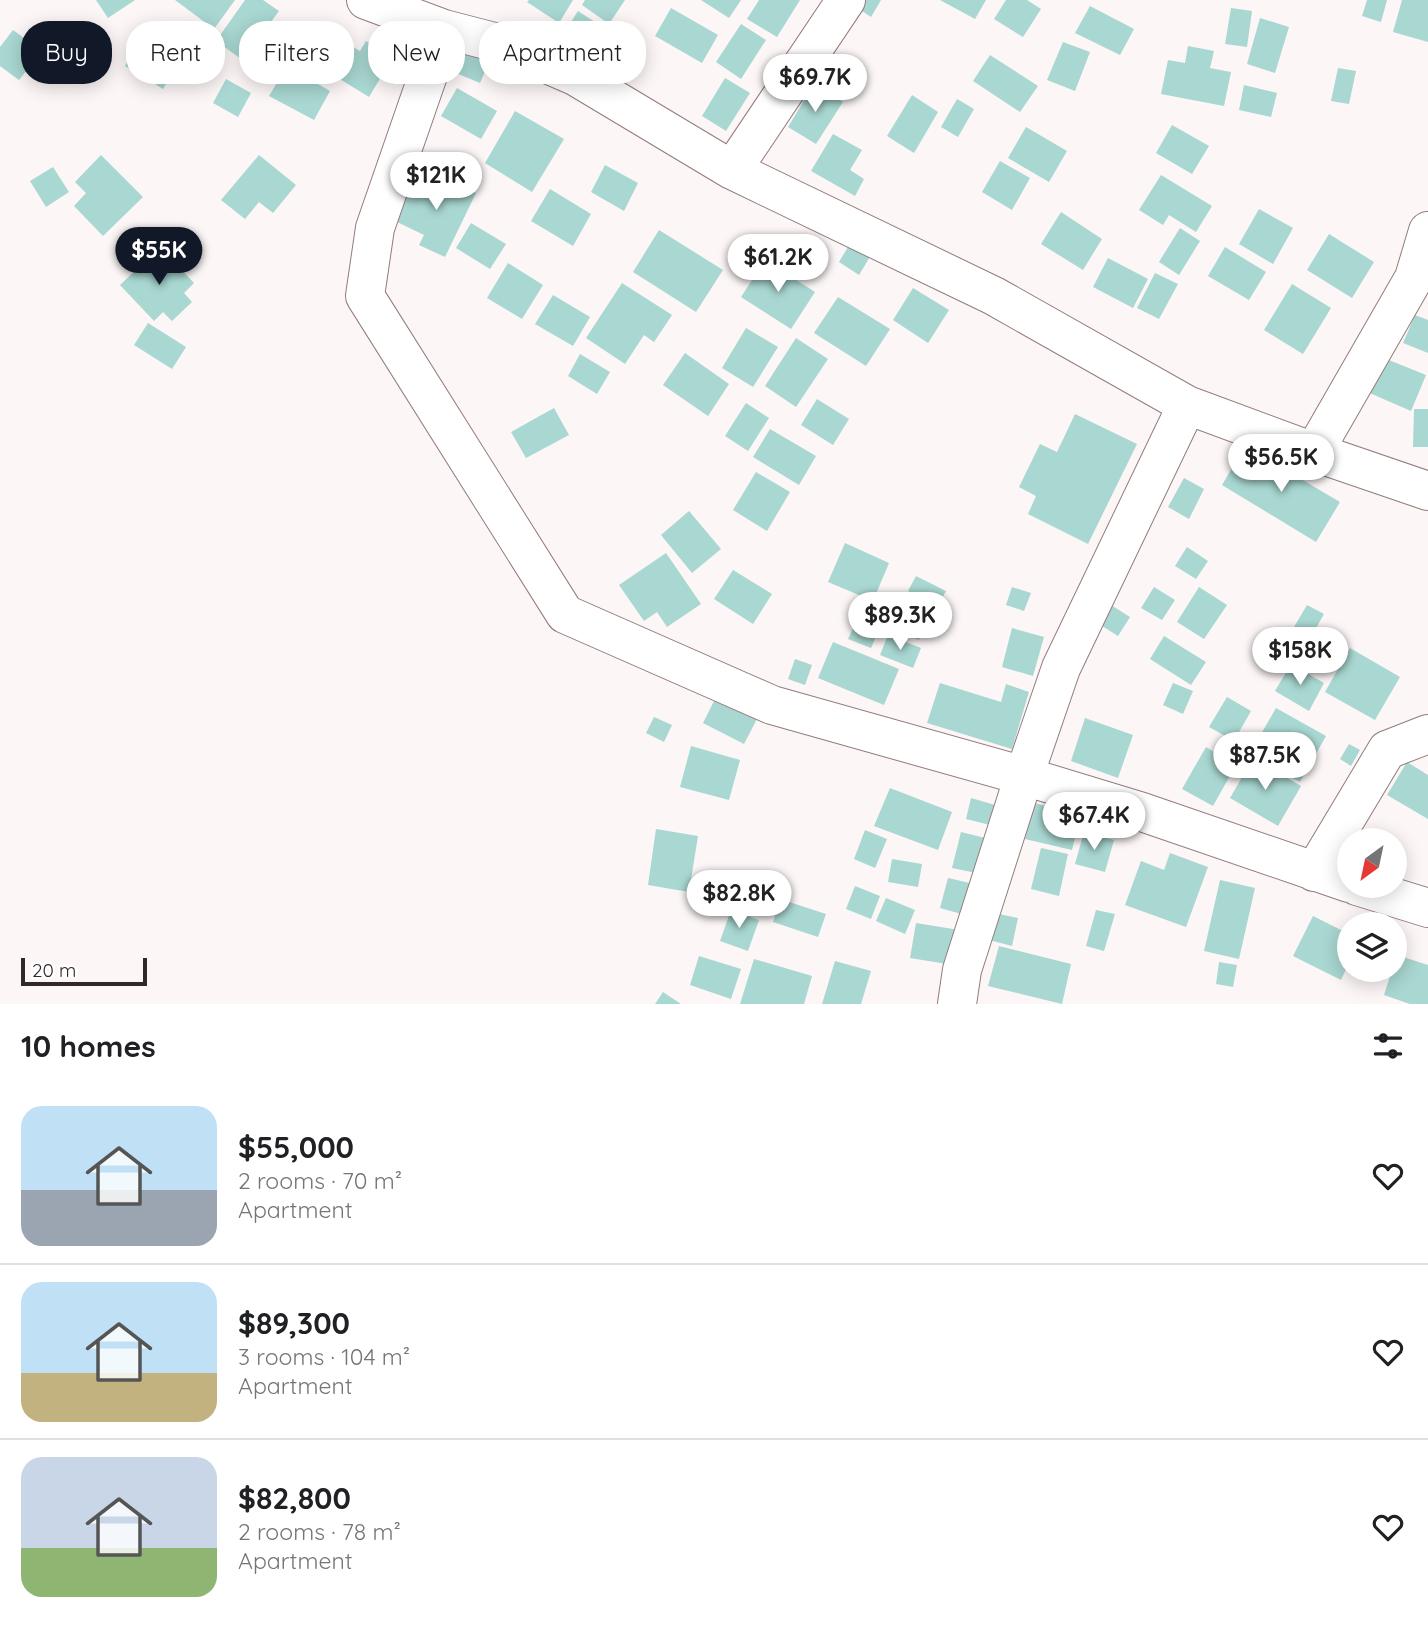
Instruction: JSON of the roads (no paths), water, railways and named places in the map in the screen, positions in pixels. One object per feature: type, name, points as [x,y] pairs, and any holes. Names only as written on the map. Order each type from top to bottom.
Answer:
[{"type":"street","points":[[366,0],[422,21]]},
{"type":"street","points":[[732,170],[846,0]]},
{"type":"street","points":[[465,35],[498,43],[575,76],[732,170],[994,296],[1187,405],[1428,491]]},
{"type":"street","points":[[424,84],[375,228],[365,296],[565,614],[772,705],[1142,812],[1332,877],[1387,750],[1428,734]]},
{"type":"street","points":[[1314,452],[1414,278],[1428,231]]},
{"type":"street","points":[[957,1004],[962,970],[1061,668],[1187,405]]},
{"type":"street","points":[[1396,898],[1428,908]]}]
